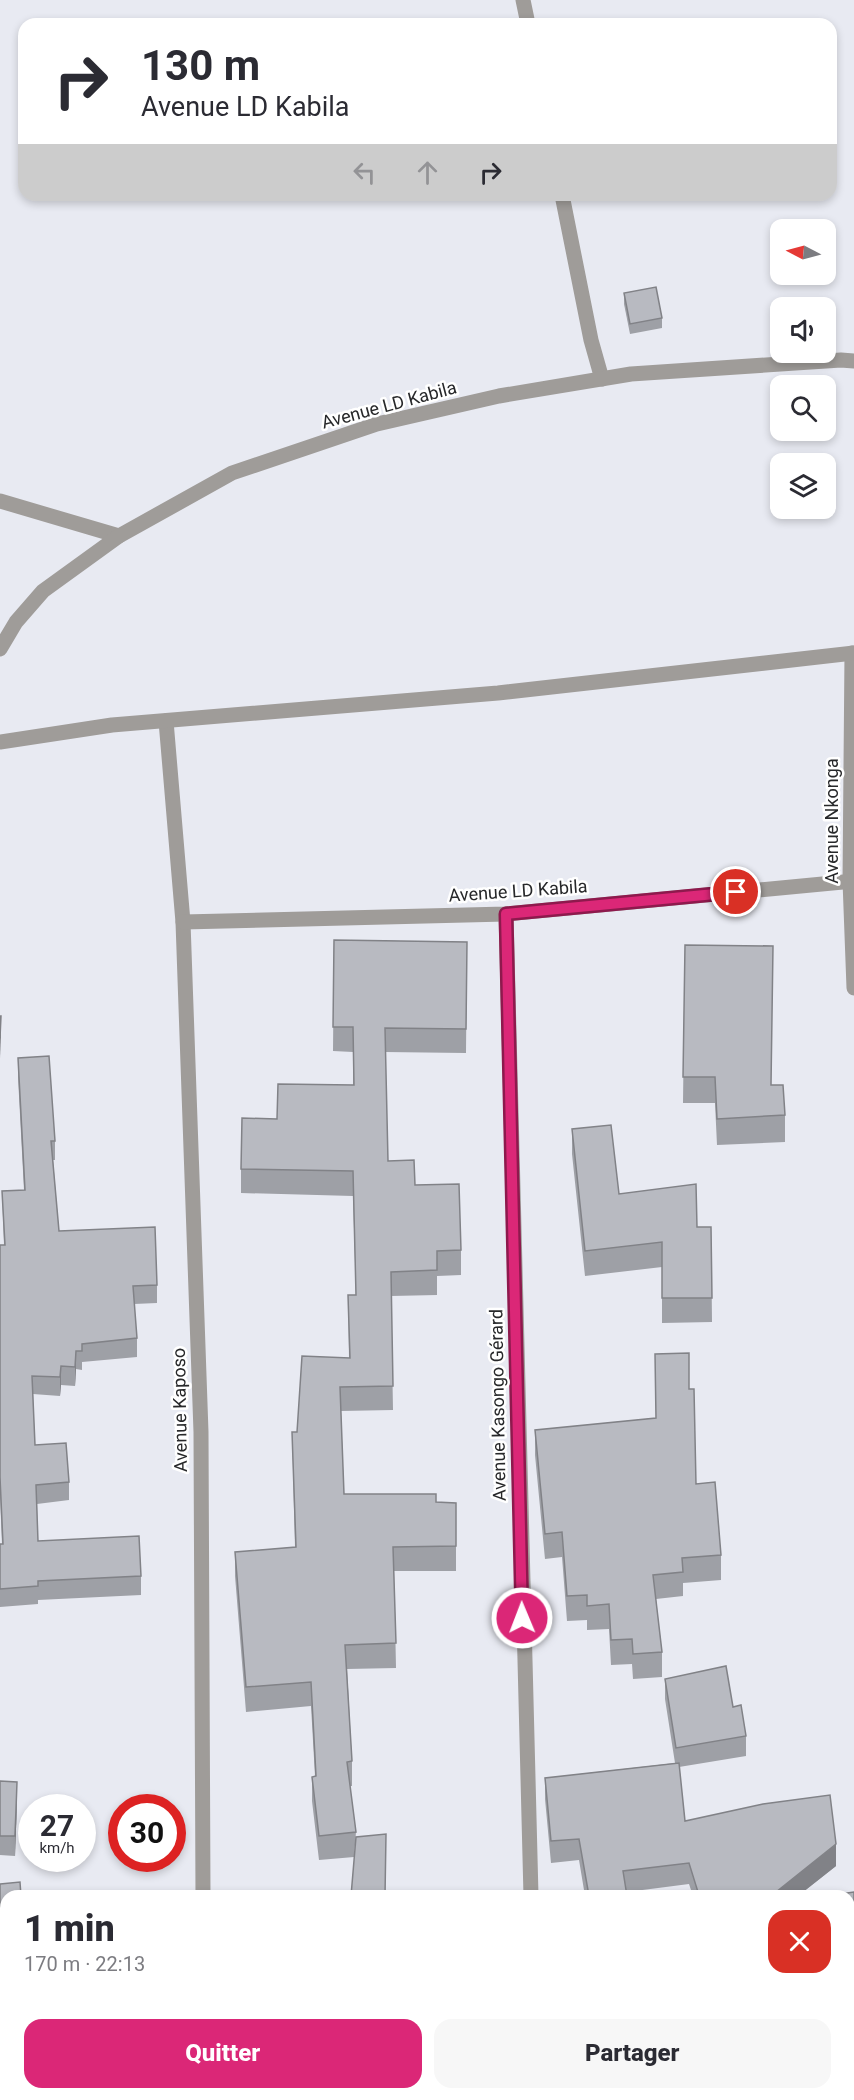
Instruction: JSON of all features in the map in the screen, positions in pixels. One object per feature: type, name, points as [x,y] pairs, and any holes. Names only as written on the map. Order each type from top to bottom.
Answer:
[{"type":"street","points":[[523,0],[527,18]]},
{"type":"street","points":[[563,201],[591,340],[602,379]]},
{"type":"street","name":"Avenue LD Kabila","points":[[0,649],[16,622],[43,591],[119,536],[232,473],[377,424],[500,396],[642,373],[854,361]]},
{"type":"street","points":[[0,501],[119,536]]},
{"type":"street","points":[[0,742],[112,725],[498,693],[853,653]]},
{"type":"street","name":"Avenue Nkonga","points":[[853,653],[854,988]]},
{"type":"street","name":"Avenue Kaposo","points":[[165,721],[183,922],[201,1432],[203,1890]]},
{"type":"street","name":"Avenue LD Kabila","points":[[183,922],[506,914],[852,881]]},
{"type":"street","name":"Avenue Kasongo Gérard","points":[[506,914],[531,1890]]},
{"type":"building","points":[[656,287],[662,318],[630,324],[624,293]]},
{"type":"building","points":[[334,940],[467,942],[466,1029],[385,1028],[388,1161],[414,1160],[415,1185],[459,1184],[461,1250],[437,1251],[437,1270],[391,1272],[393,1386],[340,1387],[344,1494],[436,1494],[436,1502],[456,1503],[456,1546],[393,1547],[396,1643],[345,1645],[352,1761],[347,1762],[356,1832],[319,1836],[312,1777],[316,1776],[311,1682],[246,1687],[235,1552],[296,1547],[292,1432],[297,1432],[302,1356],[350,1358],[348,1295],[356,1295],[353,1171],[241,1169],[242,1118],[277,1119],[278,1084],[354,1085],[353,1027],[333,1027]]},
{"type":"building","points":[[685,945],[773,946],[771,1085],[783,1085],[785,1115],[717,1119],[715,1077],[683,1077]]},
{"type":"building","points":[[49,1056],[55,1141],[51,1141],[59,1231],[155,1227],[157,1285],[133,1286],[137,1338],[82,1344],[82,1351],[76,1351],[75,1367],[61,1366],[60,1377],[32,1376],[35,1445],[66,1443],[69,1482],[36,1485],[38,1541],[139,1536],[141,1576],[38,1581],[38,1586],[0,1589],[0,1544],[3,1544],[0,1477],[0,1245],[5,1245],[2,1191],[25,1190],[18,1058]]},
{"type":"building","points":[[611,1125],[619,1194],[696,1184],[697,1227],[711,1227],[712,1298],[662,1298],[662,1242],[585,1251],[572,1129]]},
{"type":"building","points":[[689,1353],[689,1389],[694,1389],[696,1484],[715,1482],[721,1555],[682,1558],[683,1572],[653,1575],[662,1652],[633,1654],[632,1639],[611,1640],[609,1604],[587,1606],[587,1595],[567,1596],[562,1532],[545,1534],[535,1430],[656,1418],[655,1354]]},
{"type":"building","points":[[726,1666],[733,1707],[741,1705],[746,1736],[676,1748],[665,1679]]},
{"type":"building","points":[[679,1763],[685,1821],[763,1804],[830,1795],[836,1844],[778,1890],[697,1890],[689,1863],[623,1871],[626,1890],[588,1890],[579,1839],[551,1841],[545,1778]]},
{"type":"building","points":[[0,1781],[17,1782],[15,1836],[0,1836]]},
{"type":"building","points":[[386,1834],[385,1890],[352,1890],[356,1837]]},
{"type":"building","points":[[20,1882],[21,1890],[0,1890],[0,1884]]},
{"type":"route","points":[[522,1618],[506,914],[736,892]]}]
